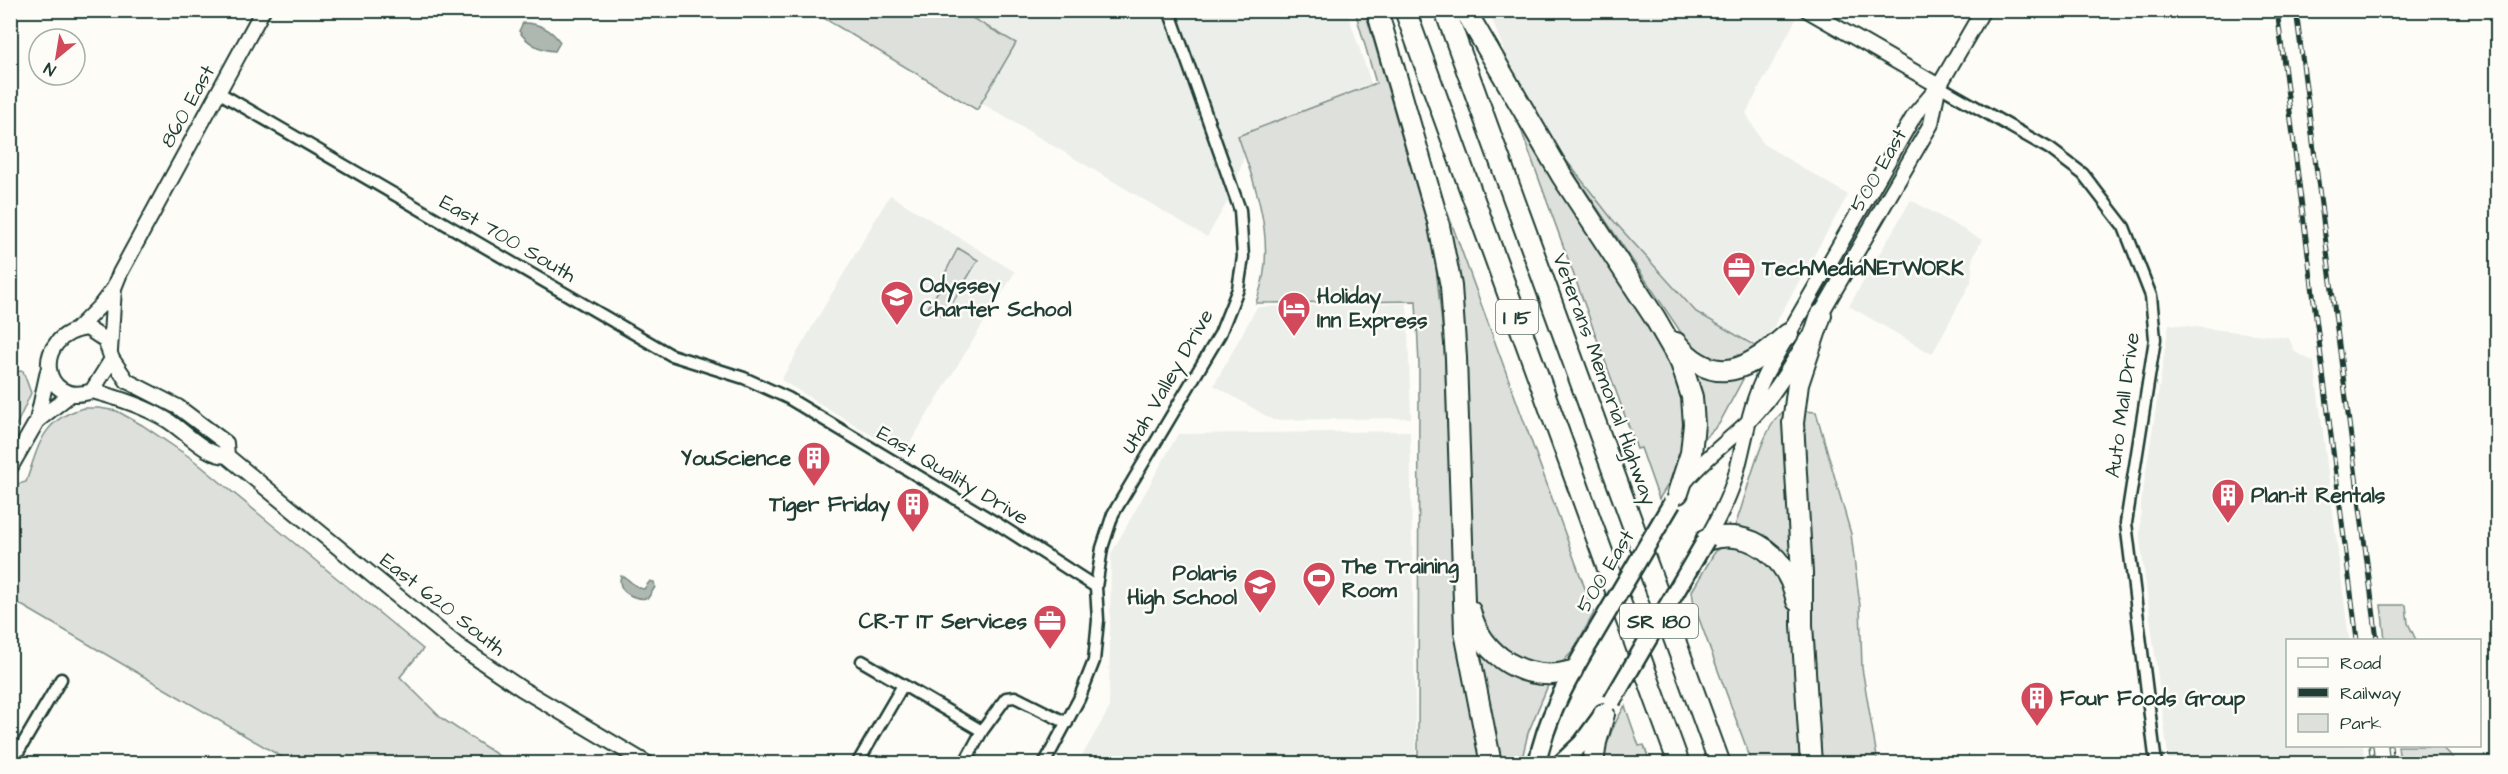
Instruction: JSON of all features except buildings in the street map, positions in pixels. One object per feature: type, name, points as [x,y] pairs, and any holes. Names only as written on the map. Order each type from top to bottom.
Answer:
[{"type":"highway","points":[[1377,10],[1438,221],[1451,286],[1465,632],[1491,764]]},
{"type":"highway","name":"I 15","points":[[1405,10],[1679,764]]},
{"type":"highway","name":"Veterans Memorial Highway","points":[[1445,10],[1720,764]]},
{"type":"highway","points":[[1464,10],[1562,176],[1655,318],[1684,369],[1694,410],[1691,453],[1675,498]]},
{"type":"highway","points":[[1811,764],[1793,423],[1798,384],[1821,315]]},
{"type":"highway","points":[[1655,318],[1692,358],[1704,365],[1720,369],[1737,369],[1750,365],[1788,334]]},
{"type":"highway","points":[[1706,540],[1722,536],[1737,536],[1759,546],[1772,556],[1791,582],[1802,625]]},
{"type":"highway","points":[[1465,588],[1476,628],[1484,641],[1499,657],[1516,668],[1536,675],[1555,675],[1572,671]]},
{"type":"highway","points":[[1593,764],[1596,742],[1608,708]]},
{"type":"main road","name":"500 East","points":[[1537,764],[1550,718],[1572,671],[1675,498]]},
{"type":"main road","name":"500 East","points":[[1560,764],[1582,742],[1608,708],[1706,540]]},
{"type":"street","name":"860 East","points":[[114,288],[126,260],[263,10]]},
{"type":"street","name":"Utah Valley Drive","points":[[1044,764],[1067,723],[1094,661],[1098,620],[1096,587],[1102,548],[1113,514],[1220,334],[1238,289],[1243,257],[1240,210],[1169,10]]},
{"type":"street","name":"Auto Mall Drive","points":[[1807,10],[2050,149],[2083,174],[2124,227],[2151,296],[2155,339],[2126,523],[2156,764]]},
{"type":"street","name":"500 East","points":[[1706,540],[1733,483],[1746,423],[1762,380],[1915,114],[1939,86],[1983,10]]},
{"type":"street","name":"500 East","points":[[1675,498],[1707,457],[1746,423],[1780,383],[1931,124],[1939,86]]},
{"type":"street","name":"East 700 South","points":[[218,92],[671,355],[744,378],[788,398]]},
{"type":"street","points":[[76,330],[114,288]]},
{"type":"street","points":[[48,371],[61,390],[71,394],[92,391],[111,355],[114,288]]},
{"type":"street","points":[[10,468],[37,421],[53,346],[65,335],[87,328],[105,340],[111,355]]},
{"type":"street","name":"East 620 South","points":[[111,355],[128,382],[178,406],[226,443],[227,456]]},
{"type":"street","name":"East 620 South","points":[[92,391],[140,406],[167,420],[216,456],[227,456],[457,645],[522,689],[648,764]]},
{"type":"street","points":[[37,421],[71,394]]},
{"type":"street","name":"East Quality Drive","points":[[788,398],[998,524],[1096,587]]},
{"type":"street","points":[[862,661],[982,731]]},
{"type":"street","points":[[11,764],[60,679]]},
{"type":"street","points":[[857,764],[903,685]]},
{"type":"street","points":[[964,764],[1000,703],[1011,697],[1019,698],[1067,723]]},
{"type":"shaded area","points":[[1782,10],[1796,19],[1746,113],[1763,144],[1848,195],[1762,347],[1698,314],[1534,132],[1489,11]]},
{"type":"shaded area","points":[[957,11],[1347,11],[1371,83],[1252,131],[1233,192],[1207,237],[973,98]]},
{"type":"shaded area","points":[[523,23],[534,24],[549,30],[560,42],[555,51],[539,48],[530,43],[519,31]]},
{"type":"shaded area","name":"Odyssey Charter School","points":[[890,195],[1015,272],[903,454],[781,380]]},
{"type":"shaded area","points":[[1911,200],[1982,240],[1973,257],[1971,282],[1932,354],[1849,306]]},
{"type":"shaded area","points":[[1407,303],[1411,418],[1273,420],[1214,385],[1257,307]]},
{"type":"shaded area","points":[[2169,324],[2289,338],[2295,352],[2314,362],[2349,639],[2286,639],[2286,747],[2363,747],[2365,763],[2169,763],[2140,539],[2141,504]]},
{"type":"shaded area","points":[[1410,431],[1416,763],[1078,763],[1109,709],[1111,554],[1178,434]]},
{"type":"shaded area","points":[[621,576],[640,588],[644,589],[650,581],[654,582],[655,587],[648,598],[638,598],[624,591],[620,582]]},
{"type":"green space","points":[[812,11],[960,11],[1016,43],[977,110]]},
{"type":"green space","points":[[1355,11],[1365,11],[1432,241],[1444,343],[1454,576],[1482,763],[1418,763],[1419,365],[1416,301],[1256,303],[1261,288],[1266,255],[1265,237],[1259,202],[1238,136],[1376,83]]},
{"type":"green space","points":[[1515,113],[1674,358],[1690,424],[1677,470],[1659,499],[1641,448],[1637,449]]},
{"type":"green space","points":[[1559,151],[1612,219],[1696,312],[1757,347],[1743,355],[1738,355],[1738,360],[1730,360],[1712,358],[1690,346]]},
{"type":"green space","points":[[1427,156],[1594,613],[1572,652],[1560,665],[1547,666],[1508,657],[1477,619],[1474,597],[1461,314]]},
{"type":"green space","points":[[958,248],[978,260],[944,317],[928,307],[942,285],[940,283]]},
{"type":"green space","points":[[1692,365],[1742,373],[1743,379],[1719,424],[1703,440],[1701,440]]},
{"type":"green space","points":[[23,371],[31,393],[11,437],[11,372]]},
{"type":"green space","points":[[84,408],[117,411],[191,458],[423,649],[400,677],[441,718],[510,763],[292,763],[11,599],[11,486],[26,482],[39,445],[51,426],[70,413]]},
{"type":"green space","points":[[1784,411],[1787,411],[1797,575],[1734,528],[1767,433]]},
{"type":"green space","points":[[1804,411],[1816,412],[1851,534],[1860,606],[1862,668],[1878,763],[1822,763],[1802,457]]},
{"type":"green space","points":[[1733,541],[1775,566],[1794,610],[1804,763],[1752,763],[1694,605],[1692,591],[1713,555]]},
{"type":"green space","points":[[2381,605],[2406,605],[2408,623],[2416,639],[2385,639]]},
{"type":"green space","points":[[1475,639],[1549,683],[1528,733],[1521,763],[1499,763]]},
{"type":"green space","points":[[1625,706],[1639,746],[1644,745],[1650,763],[1599,764],[1603,760],[1614,726]]},
{"type":"green space","points":[[2398,747],[2442,747],[2457,763],[2400,763]]},
{"type":"railway","points":[[2277,10],[2357,639]]},
{"type":"railway","points":[[2296,10],[2377,639]]},
{"type":"railway","points":[[2371,747],[2373,764]]},
{"type":"railway","points":[[2390,747],[2392,764]]},
{"type":"place","name":"TechMediaNETWORK","points":[[1739,297]]},
{"type":"place","name":"Odyssey Charter School","points":[[897,326]]},
{"type":"place","name":"Holiday Inn Express","points":[[1294,337]]},
{"type":"place","name":"YouScience","points":[[814,487]]},
{"type":"place","name":"Plan-it Rentals","points":[[2228,524]]},
{"type":"place","name":"Tiger Friday","points":[[913,533]]},
{"type":"place","name":"The Training Room","points":[[1319,607]]},
{"type":"place","name":"Polaris High School","points":[[1260,614]]},
{"type":"place","name":"CR-T IT Services","points":[[1050,650]]},
{"type":"place","name":"Four Foods Group","points":[[2037,727]]}]
